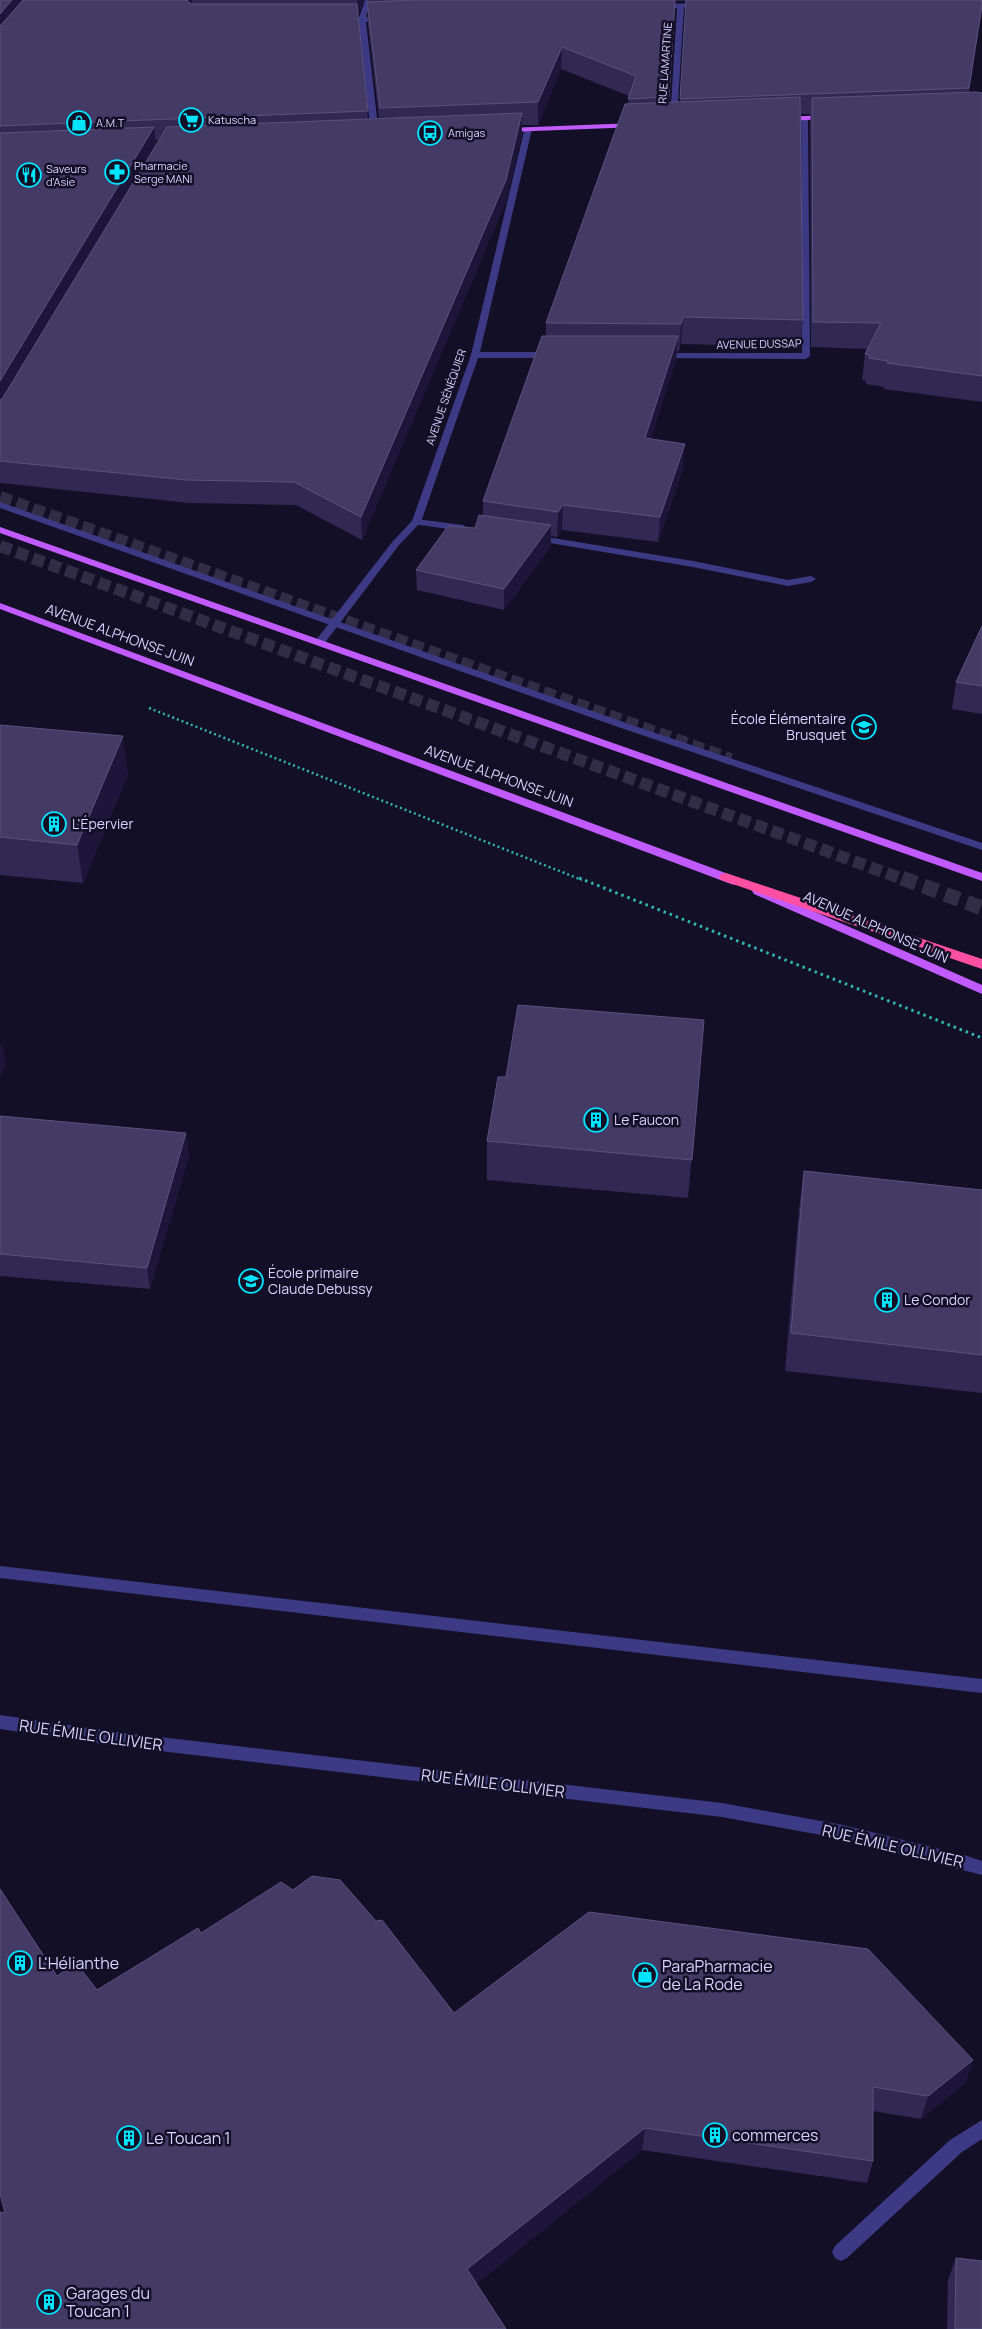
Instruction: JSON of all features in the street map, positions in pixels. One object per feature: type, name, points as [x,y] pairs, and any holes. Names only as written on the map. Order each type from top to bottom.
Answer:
[{"type":"highway","points":[[726,877],[982,964]]},
{"type":"main road","points":[[776,119],[834,116]]},
{"type":"main road","points":[[663,124],[682,123]]},
{"type":"main road","points":[[499,130],[644,124]]},
{"type":"main road","points":[[366,136],[384,135]]},
{"type":"main road","points":[[0,530],[982,877]]},
{"type":"main road","name":"AVENUE ALPHONSE JUIN","points":[[0,606],[726,877],[982,990]]},
{"type":"street","points":[[368,0],[362,20],[375,135]]},
{"type":"street","name":"RUE LAMARTINE","points":[[672,123],[681,5]]},
{"type":"street","name":"RUE LAMARTINE","points":[[651,7],[710,5]]},
{"type":"street","points":[[332,20],[392,19]]},
{"type":"street","name":"AVENUE DUSSAP","points":[[650,356],[806,356],[804,118]]},
{"type":"street","name":"AVENUE SÉNÉQUIER","points":[[320,642],[396,543],[416,522],[475,355],[528,129]]},
{"type":"street","points":[[475,355],[562,355]]},
{"type":"street","points":[[0,505],[625,726],[982,847]]},
{"type":"street","points":[[416,522],[471,530]]},
{"type":"street","points":[[527,537],[693,564],[788,584],[811,579]]},
{"type":"street","points":[[0,1572],[982,1686]]},
{"type":"street","name":"RUE ÉMILE OLLIVIER","points":[[0,1722],[117,1740],[722,1810],[843,1832],[982,1868]]},
{"type":"street","points":[[841,2252],[956,2146],[982,2129]]},
{"type":"path","points":[[148,707],[982,1038]]},
{"type":"building","points":[[0,0],[12,0],[0,14]]},
{"type":"building","points":[[23,0],[188,0],[191,4],[357,4],[368,111],[0,126],[0,26]]},
{"type":"building","points":[[412,0],[675,0],[669,97],[628,99],[636,76],[562,47],[538,102],[380,108],[367,2]]},
{"type":"building","points":[[686,0],[982,0],[969,88],[680,99]]},
{"type":"building","points":[[982,93],[982,376],[887,363],[888,361],[869,358],[870,355],[865,354],[881,323],[813,322],[812,98]]},
{"type":"building","points":[[800,97],[803,320],[683,317],[681,324],[546,323],[625,104]]},
{"type":"building","points":[[522,113],[506,180],[361,517],[294,482],[186,480],[0,461],[0,421],[2,418],[0,418],[0,400],[167,127]]},
{"type":"building","points":[[154,127],[0,381],[0,133]]},
{"type":"building","points":[[542,336],[678,336],[645,438],[685,444],[660,517],[563,505],[558,512],[483,501]]},
{"type":"building","points":[[479,515],[551,525],[504,589],[416,570],[448,526],[475,528]]},
{"type":"building","points":[[982,626],[982,686],[956,682]]},
{"type":"building","points":[[0,725],[123,736],[77,845],[0,837]]},
{"type":"building","name":"Le Faucon","points":[[518,1005],[704,1020],[692,1160],[487,1141],[498,1077],[506,1077]]},
{"type":"building","points":[[0,1116],[186,1133],[147,1268],[0,1254]]},
{"type":"building","name":"Le Condor","points":[[804,1171],[982,1190],[982,1355],[791,1333]]},
{"type":"building","points":[[312,1876],[340,1880],[376,1921],[382,1920],[454,2013],[589,1912],[868,1949],[973,2060],[928,2096],[873,2087],[873,2161],[645,2128],[467,2269],[506,2329],[0,2329],[0,2212],[5,2213],[0,2194],[0,1889],[57,1976],[76,1963],[97,1990],[198,1928],[201,1933],[281,1882],[293,1890]]},
{"type":"building","points":[[956,2258],[982,2261],[982,2329],[955,2329]]},
{"type":"tunnel","points":[[0,497],[731,759]]},
{"type":"tunnel","points":[[0,546],[905,880]]},
{"type":"tunnel","points":[[902,878],[982,908]]},
{"type":"place","name":"Katuscha","points":[[191,120]]},
{"type":"place","name":"A.M.T","points":[[79,123]]},
{"type":"place","name":"Amigas","points":[[430,133]]},
{"type":"place","name":"Pharmacie Serge MANI","points":[[117,172]]},
{"type":"place","name":"Saveurs d'Asie","points":[[29,175]]},
{"type":"place","name":"École Élémentaire Brusquet","points":[[864,727]]},
{"type":"place","name":"L'Épervier","points":[[54,824]]},
{"type":"place","name":"Le Faucon","points":[[596,1120]]},
{"type":"place","name":"École primaire Claude Debussy","points":[[251,1281]]},
{"type":"place","name":"Le Condor","points":[[887,1300]]},
{"type":"place","name":"L'Hélianthe","points":[[20,1963]]},
{"type":"place","name":"ParaPharmacie de La Rode","points":[[645,1975]]},
{"type":"place","name":"commerces","points":[[715,2135]]},
{"type":"place","name":"Le Toucan 1","points":[[129,2138]]},
{"type":"place","name":"Garages du Toucan 1","points":[[49,2302]]}]
